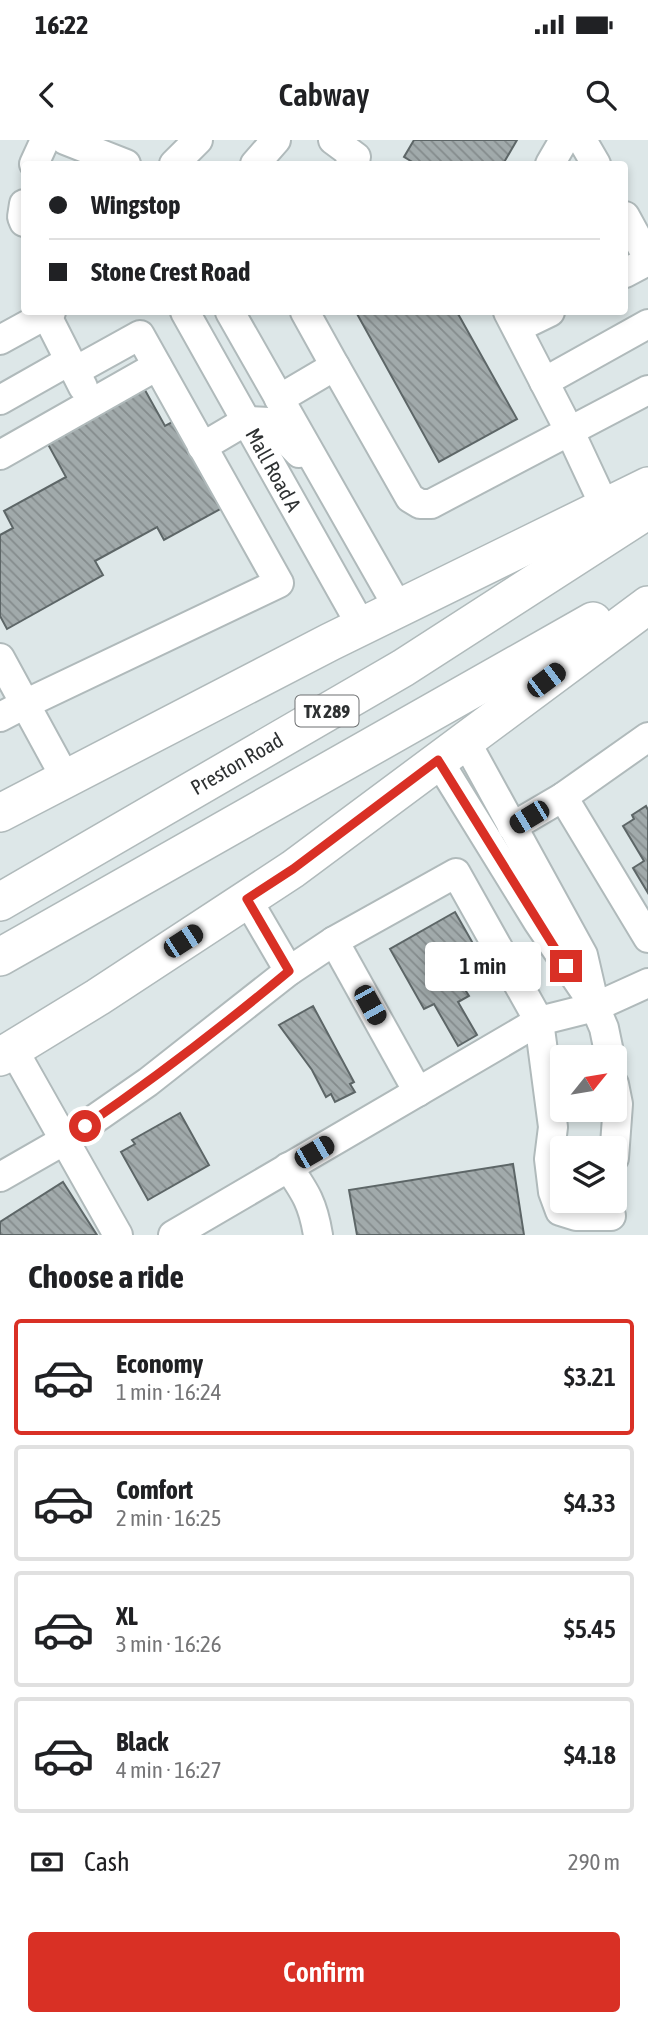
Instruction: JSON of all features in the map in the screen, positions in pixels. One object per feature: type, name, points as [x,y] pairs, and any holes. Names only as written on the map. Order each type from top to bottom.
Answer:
[{"type":"main road","points":[[0,813],[330,642],[648,486]]},
{"type":"main road","name":"Preston Road","points":[[0,902],[403,668],[648,510]]},
{"type":"main road","name":"TX 289","points":[[0,957],[593,622],[648,588]]},
{"type":"main road","points":[[6,1053],[98,997],[293,869],[648,605]]},
{"type":"street","points":[[35,161],[45,140]]},
{"type":"street","points":[[65,140],[118,161]]},
{"type":"street","points":[[177,161],[198,140]]},
{"type":"street","points":[[258,161],[276,140]]},
{"type":"street","points":[[333,140],[360,157]]},
{"type":"street","points":[[552,161],[564,140]]},
{"type":"street","points":[[582,140],[594,161]]},
{"type":"street","points":[[628,271],[648,260],[635,221]]},
{"type":"street","points":[[0,340],[44,315]]},
{"type":"street","points":[[49,315],[92,403]]},
{"type":"street","name":"Mall Road A","points":[[187,315],[362,627]]},
{"type":"street","name":"Mall Road A","points":[[232,315],[399,609]]},
{"type":"street","points":[[307,315],[410,498],[420,504],[431,504],[648,390]]},
{"type":"street","points":[[536,315],[513,320],[605,507]]},
{"type":"street","points":[[544,382],[648,324]]},
{"type":"street","points":[[0,400],[141,335],[279,583],[0,718]]},
{"type":"street","points":[[0,455],[157,366]]},
{"type":"street","points":[[279,399],[335,366]]},
{"type":"street","points":[[202,447],[246,421],[269,422],[325,480]]},
{"type":"street","points":[[0,658],[66,779]]},
{"type":"street","points":[[513,827],[563,797],[648,737]]},
{"type":"street","points":[[451,750],[513,827],[583,956],[608,1045]]},
{"type":"street","points":[[451,750],[545,933],[595,1007]]},
{"type":"street","points":[[563,797],[648,938]]},
{"type":"street","points":[[0,1177],[63,1140],[148,1082],[289,971],[334,941],[456,873],[539,1021],[553,1127],[549,1158],[552,1192],[560,1211],[576,1216],[611,1217]]},
{"type":"street","points":[[247,899],[289,971]]},
{"type":"street","points":[[334,941],[418,1091]]},
{"type":"street","points":[[173,1235],[539,1021],[595,1007],[648,984]]},
{"type":"street","points":[[6,1053],[63,1140],[118,1235]]},
{"type":"street","points":[[288,1167],[307,1195],[318,1235]]},
{"type":"building","points":[[414,140],[517,140],[505,161],[411,161],[404,157]]},
{"type":"building","points":[[358,315],[459,315],[517,419],[439,462]]},
{"type":"building","points":[[141,383],[165,426],[176,420],[224,507],[164,540],[157,527],[95,561],[103,575],[7,629],[0,616],[0,535],[13,528],[4,511],[66,477],[44,437]]},
{"type":"building","points":[[646,806],[648,893],[633,868],[644,861],[623,826],[634,819],[632,815]]},
{"type":"building","points":[[455,912],[479,954],[468,960],[479,979],[464,988],[469,996],[458,1002],[477,1035],[458,1046],[434,1004],[424,1009],[390,949]]},
{"type":"building","points":[[313,1006],[354,1082],[350,1084],[355,1092],[335,1102],[331,1094],[326,1097],[312,1070],[279,1025]]},
{"type":"building","points":[[180,1113],[209,1165],[148,1200],[121,1152],[135,1144],[132,1140]]},
{"type":"building","points":[[513,1164],[524,1235],[357,1235],[349,1190]]},
{"type":"building","points":[[63,1182],[97,1235],[0,1235],[0,1222]]},
{"type":"route","points":[[85,1126],[148,1082],[289,971],[247,899],[293,869],[438,760],[566,966]]}]
